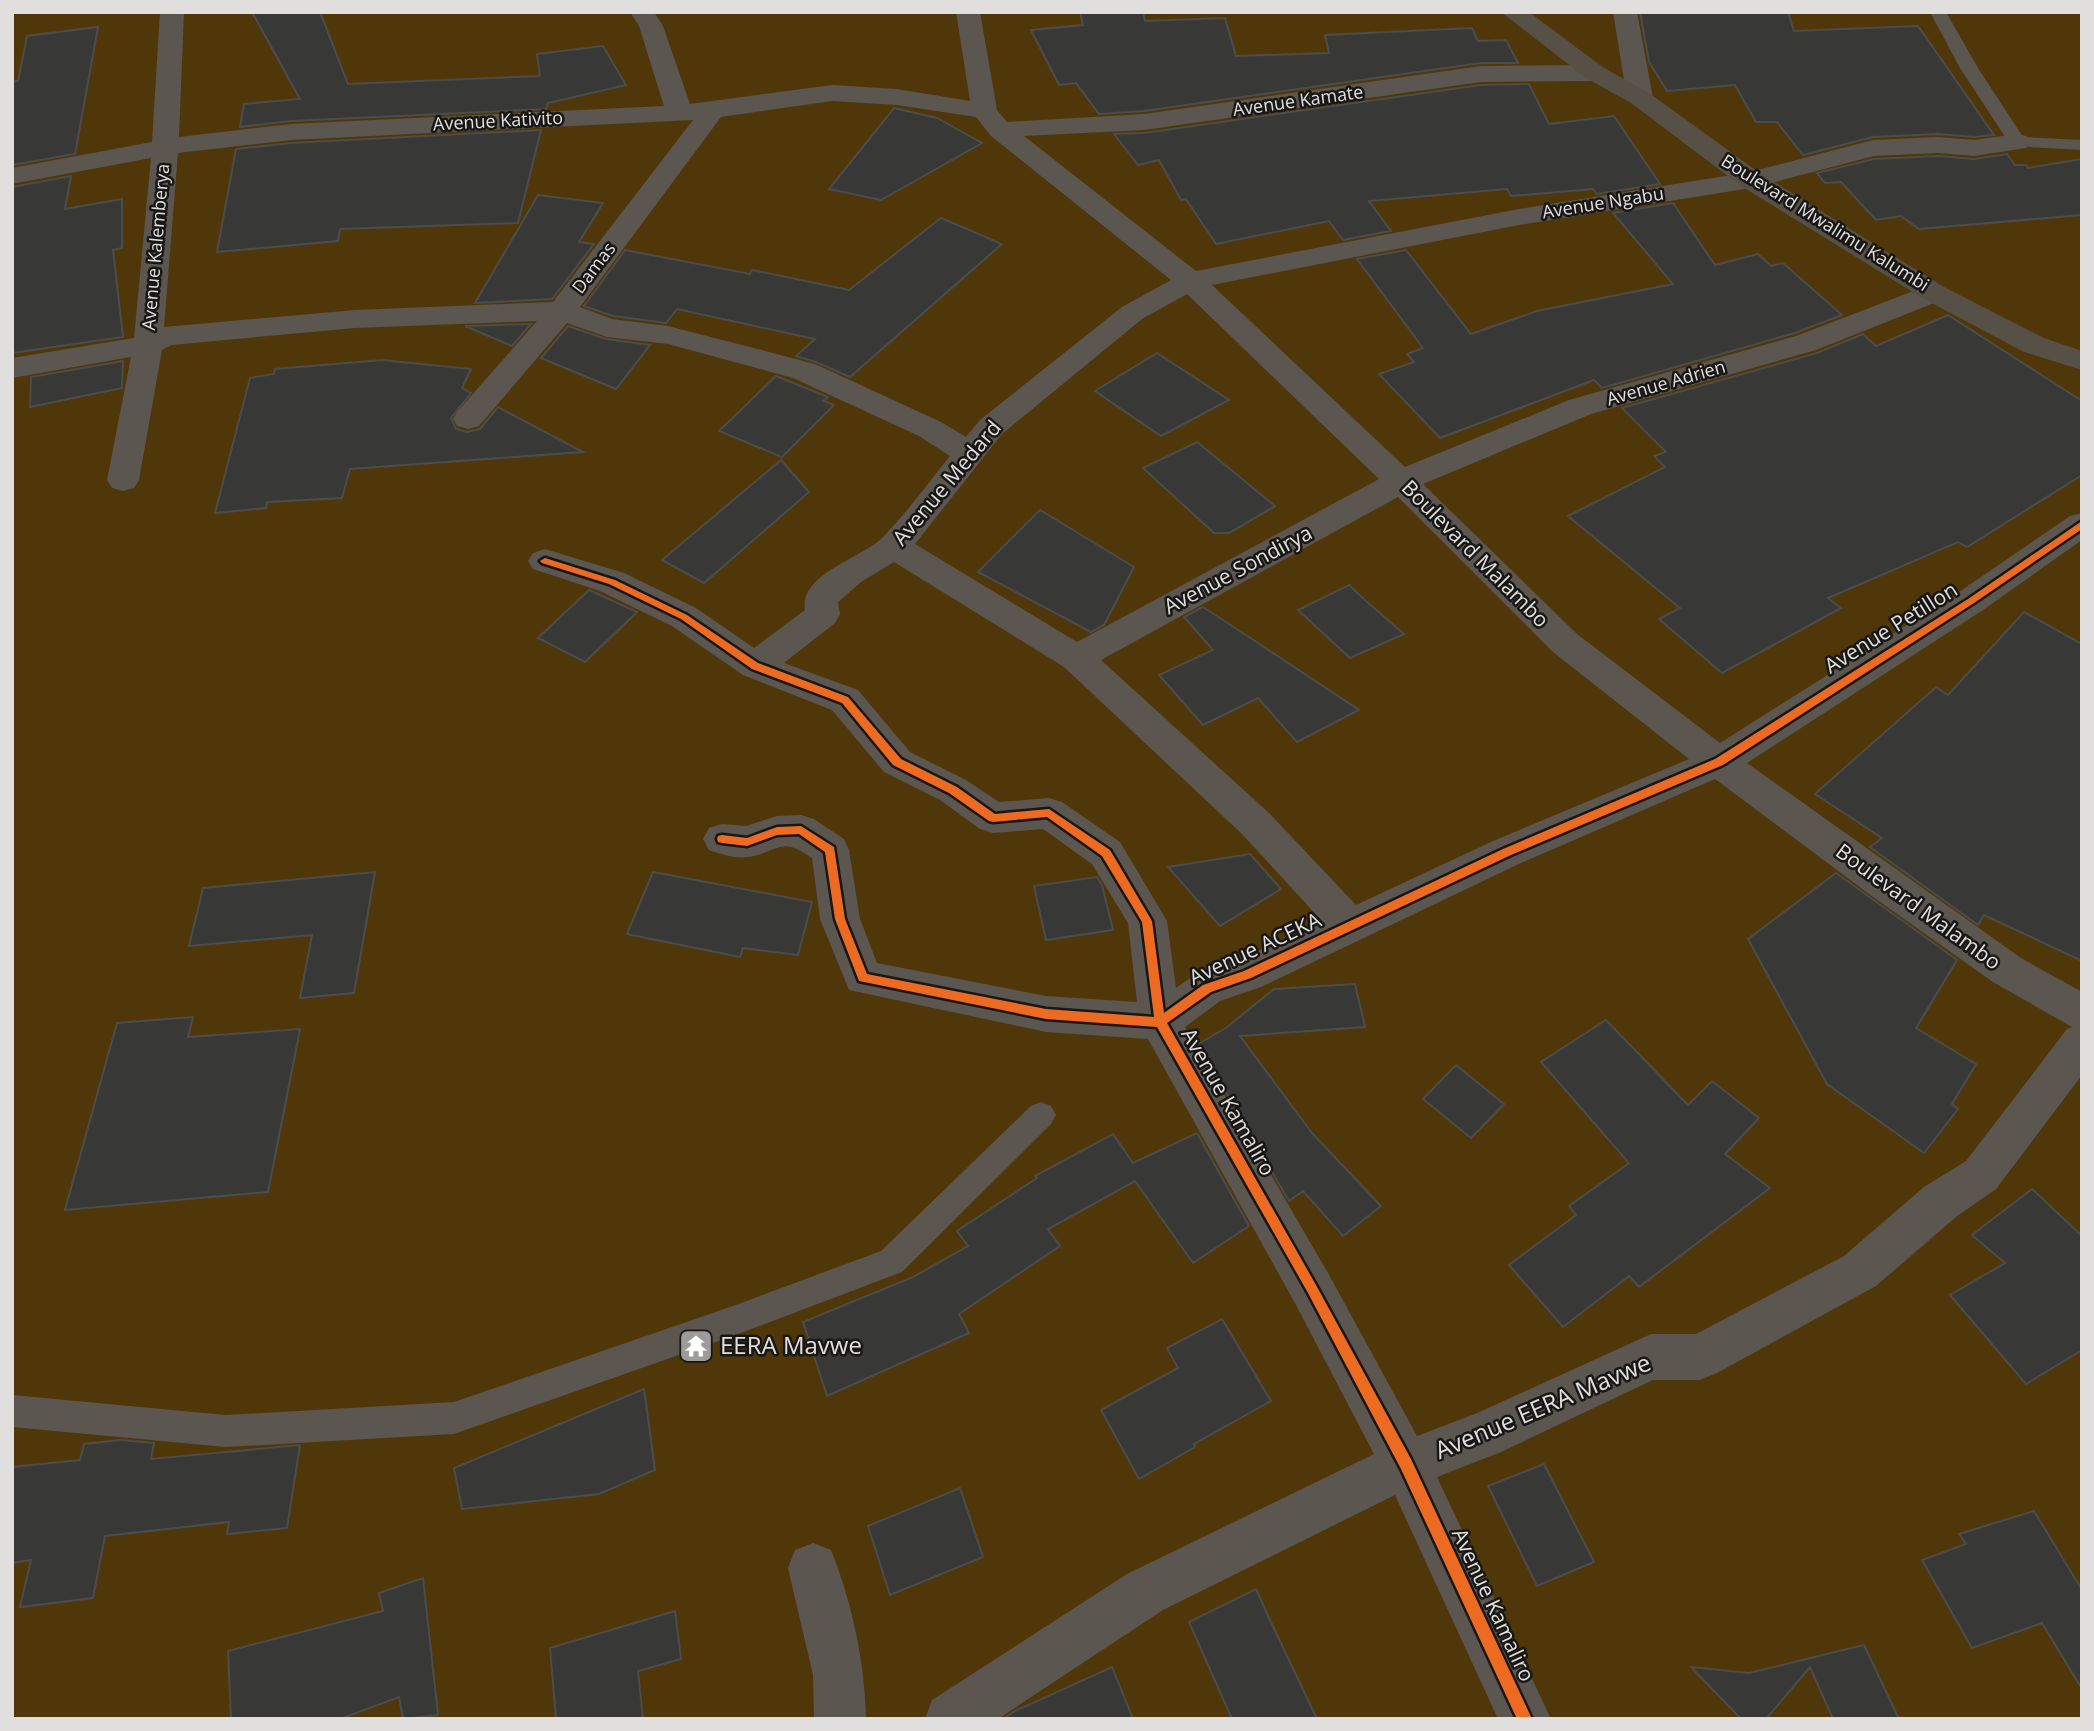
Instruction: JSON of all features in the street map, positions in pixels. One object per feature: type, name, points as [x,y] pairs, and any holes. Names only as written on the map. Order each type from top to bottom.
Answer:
[{"type":"street","name":"Avenue Kalemberya","points":[[123,480],[148,345],[165,147],[172,12]]},
{"type":"street","points":[[642,12],[651,26],[679,111]]},
{"type":"street","points":[[968,12],[992,121]]},
{"type":"street","name":"Boulevard Mwalimu Kalumbi","points":[[1513,12],[1595,73],[1640,98],[1751,180],[1934,293],[2034,345],[2082,361]]},
{"type":"street","points":[[1625,12],[1640,98]]},
{"type":"street","name":"Avenue Kamate","points":[[992,121],[1144,122],[1481,74],[1595,73]]},
{"type":"street","name":"Avenue Kativito","points":[[12,176],[165,147],[291,132],[713,111],[832,93],[897,97],[992,121]]},
{"type":"street","name":"Damas","points":[[468,419],[562,311],[713,111]]},
{"type":"street","name":"Boulevard Malambo","points":[[992,121],[1190,281],[1401,481],[1565,643],[1719,762],[2007,970],[2082,1013]]},
{"type":"street","name":"Avenue Ngabu","points":[[1190,281],[1519,217],[1751,180],[1873,148],[1938,145],[1973,148],[2017,142]]},
{"type":"street","name":"Avenue Medard","points":[[755,666],[823,614],[820,597],[849,574],[894,547],[991,427],[1132,313],[1190,281]]},
{"type":"street","name":"Avenue Adrien","points":[[1401,481],[1580,407],[1806,343],[1934,293]]},
{"type":"street","points":[[12,368],[148,345],[165,336],[342,320],[562,311],[607,328],[668,335],[804,371],[930,429],[969,453]]},
{"type":"street","name":"Avenue Sondirya","points":[[1076,658],[1401,481]]},
{"type":"street","name":"Avenue Petillon","points":[[1719,762],[1971,601],[2082,524]]},
{"type":"street","points":[[894,547],[1076,658],[1256,824],[1349,925]]},
{"type":"street","name":"Avenue Kamaliro","points":[[545,561],[612,582],[684,617],[755,666],[845,700],[897,762],[953,790],[993,818],[1049,813],[1106,853],[1147,921],[1160,1021],[1312,1289],[1405,1464],[1525,1719]]},
{"type":"street","name":"Avenue ACEKA","points":[[1160,1021],[1207,988],[1247,975],[1507,852],[1719,762]]},
{"type":"street","points":[[722,839],[747,842],[777,831],[801,830],[830,850],[840,919],[863,978],[1046,1014],[1160,1021]]},
{"type":"street","name":"Avenue EERA Mavwe","points":[[951,1719],[1145,1591],[1405,1464],[1484,1435],[1651,1357],[1700,1357],[1860,1271],[1940,1202],[1981,1175],[2082,1042]]},
{"type":"street","points":[[813,1568],[839,1675],[840,1719]]},
{"type":"lane","points":[[1938,12],[1969,68],[2017,142],[2082,145]]},
{"type":"lane","points":[[12,1411],[226,1431],[454,1418],[891,1262],[1041,1115]]},
{"type":"shaded area","points":[[12,12],[2082,12],[2082,1719],[12,1719]]},
{"type":"building","points":[[252,12],[320,12],[348,84],[540,76],[537,54],[603,46],[626,85],[548,103],[546,109],[291,121],[240,127],[244,104],[300,99]]},
{"type":"building","points":[[1080,12],[1143,12],[1145,21],[1225,18],[1236,56],[1329,53],[1325,35],[1472,28],[1478,41],[1506,40],[1518,63],[1481,63],[1144,111],[1099,114],[1076,83],[1059,85],[1031,30],[1083,25]]},
{"type":"building","points":[[1640,12],[1788,12],[1794,31],[1918,26],[1994,135],[1873,137],[1803,155],[1777,122],[1756,122],[1735,85],[1667,91],[1649,62]]},
{"type":"building","points":[[98,27],[75,154],[12,165],[12,82],[18,81],[27,36]]},
{"type":"building","points":[[1529,84],[1549,124],[1614,116],[1660,184],[1597,194],[1593,189],[1511,196],[1507,189],[1369,201],[1391,231],[1343,240],[1329,221],[1216,244],[1186,199],[1181,200],[1159,160],[1138,165],[1114,134],[1144,133],[1481,85]]},
{"type":"building","points":[[894,108],[937,118],[982,143],[881,200],[829,189]]},
{"type":"building","points":[[541,130],[518,223],[340,229],[338,241],[217,252],[236,149],[291,143]]},
{"type":"building","points":[[2007,154],[2015,165],[2026,165],[2028,168],[2082,159],[2082,215],[1919,229],[1901,216],[1876,220],[1841,182],[1825,183],[1817,173],[1874,159],[1938,156],[1974,159]]},
{"type":"building","points":[[71,176],[65,209],[122,199],[122,248],[113,250],[123,337],[12,353],[12,187]]},
{"type":"building","points":[[538,195],[603,203],[579,242],[594,244],[552,299],[475,303]]},
{"type":"building","points":[[1673,203],[1715,265],[1758,254],[1771,266],[1783,263],[1842,315],[1795,333],[1602,388],[1594,380],[1440,438],[1379,374],[1414,362],[1407,354],[1423,348],[1357,259],[1406,250],[1471,334],[1537,311],[1673,284],[1613,213]]},
{"type":"building","points":[[941,218],[1002,244],[850,377],[796,356],[815,339],[677,309],[666,323],[613,316],[584,306],[625,250],[750,274],[752,270],[849,290]]},
{"type":"building","points":[[1948,315],[2082,401],[2082,475],[1967,547],[1958,542],[1828,598],[1841,608],[1722,673],[1659,619],[1680,608],[1568,516],[1665,467],[1654,456],[1666,452],[1622,408],[1817,353],[1863,334],[1876,346]]},
{"type":"building","points":[[531,324],[512,346],[465,326]]},
{"type":"building","points":[[568,326],[606,339],[650,345],[616,389],[541,358]]},
{"type":"building","points":[[1157,353],[1229,400],[1161,436],[1095,391]]},
{"type":"building","points":[[382,360],[471,369],[462,388],[471,393],[451,418],[456,429],[467,432],[480,429],[498,407],[583,452],[350,469],[342,498],[267,502],[266,508],[215,513],[250,378],[274,374],[275,369]]},
{"type":"building","points":[[123,361],[122,388],[30,407],[31,377]]},
{"type":"building","points":[[776,376],[828,397],[823,401],[834,405],[782,457],[719,431]]},
{"type":"building","points":[[1197,442],[1275,506],[1229,533],[1214,533],[1143,468]]},
{"type":"building","points":[[781,460],[809,492],[704,583],[662,560]]},
{"type":"building","points":[[1040,510],[1134,567],[1104,625],[1091,632],[978,572]]},
{"type":"building","points":[[1349,585],[1404,634],[1350,658],[1298,610]]},
{"type":"building","points":[[589,590],[637,612],[585,662],[538,638]]},
{"type":"building","points":[[1203,607],[1359,710],[1297,742],[1258,698],[1203,725],[1159,675],[1213,650],[1184,617]]},
{"type":"building","points":[[2024,612],[2082,644],[2082,961],[1984,915],[1978,925],[1870,847],[1882,838],[1815,794],[1936,687],[1948,695]]},
{"type":"building","points":[[1250,854],[1281,889],[1220,926],[1168,867]]},
{"type":"building","points":[[375,872],[354,993],[300,998],[312,935],[189,946],[203,888]]},
{"type":"building","points":[[653,872],[812,902],[798,955],[743,948],[740,957],[627,934]]},
{"type":"building","points":[[1836,873],[1957,960],[1916,1028],[1976,1064],[1952,1104],[1958,1109],[1924,1153],[1827,1084],[1748,939]]},
{"type":"building","points":[[1097,877],[1102,885],[1113,930],[1046,940],[1034,886]]},
{"type":"building","points":[[1355,984],[1365,1027],[1240,1036],[1312,1133],[1381,1206],[1343,1236],[1303,1191],[1289,1201],[1198,1044],[1226,1028],[1274,989]]},
{"type":"building","points":[[193,1017],[188,1037],[300,1029],[268,1192],[65,1210],[117,1023]]},
{"type":"building","points":[[1606,1020],[1688,1105],[1712,1081],[1759,1118],[1725,1154],[1770,1188],[1639,1287],[1629,1276],[1563,1327],[1509,1265],[1576,1215],[1569,1206],[1629,1163],[1541,1062]]},
{"type":"building","points":[[1456,1065],[1504,1104],[1471,1138],[1423,1099]]},
{"type":"building","points":[[1197,1133],[1249,1226],[1193,1263],[1135,1181],[1048,1229],[1060,1246],[959,1314],[969,1333],[827,1396],[803,1322],[913,1277],[968,1246],[957,1231],[1037,1178],[1035,1176],[1113,1134],[1133,1163]]},
{"type":"building","points":[[2032,1189],[2082,1236],[2082,1350],[2026,1384],[1950,1295],[2005,1263],[1972,1235]]},
{"type":"building","points":[[1222,1319],[1271,1401],[1194,1444],[1195,1447],[1139,1479],[1101,1410],[1178,1368],[1167,1348]]},
{"type":"building","points":[[644,1389],[655,1470],[599,1494],[462,1509],[454,1468]]},
{"type":"building","points":[[120,1440],[154,1443],[151,1459],[300,1445],[287,1528],[227,1534],[229,1522],[105,1536],[93,1598],[20,1607],[31,1560],[12,1563],[12,1467],[80,1460],[84,1444]]},
{"type":"building","points":[[1544,1464],[1594,1562],[1537,1586],[1488,1486]]},
{"type":"building","points":[[960,1488],[983,1557],[890,1595],[868,1526]]},
{"type":"building","points":[[2034,1511],[2082,1590],[2082,1689],[2042,1623],[1972,1648],[1922,1560],[1966,1544],[1959,1534]]},
{"type":"building","points":[[423,1578],[438,1715],[403,1719],[399,1697],[340,1719],[231,1719],[228,1651],[383,1611],[379,1593]]},
{"type":"building","points":[[1256,1589],[1317,1719],[1232,1719],[1189,1622]]},
{"type":"building","points":[[675,1611],[681,1659],[638,1671],[643,1719],[556,1719],[550,1648]]},
{"type":"building","points":[[1864,1645],[1899,1719],[1833,1719],[1810,1667],[1766,1719],[1741,1719],[1691,1667],[1749,1673]]},
{"type":"building","points":[[1112,1667],[1133,1719],[1003,1719],[1015,1711]]},
{"type":"cycle path","points":[[722,839],[747,842],[777,831],[801,830],[830,850],[840,919],[863,978],[1046,1014],[1160,1022],[1207,988],[1247,975],[1507,852],[1719,762],[1971,601],[2082,524]]},
{"type":"cycle path","points":[[545,561],[612,582],[684,617],[755,666],[845,700],[897,762],[953,790],[993,818],[1049,813],[1106,853],[1147,921],[1160,1022],[1312,1289],[1406,1464],[1525,1719]]},
{"type":"place","name":"EERA Mavwe","points":[[696,1346]]}]
